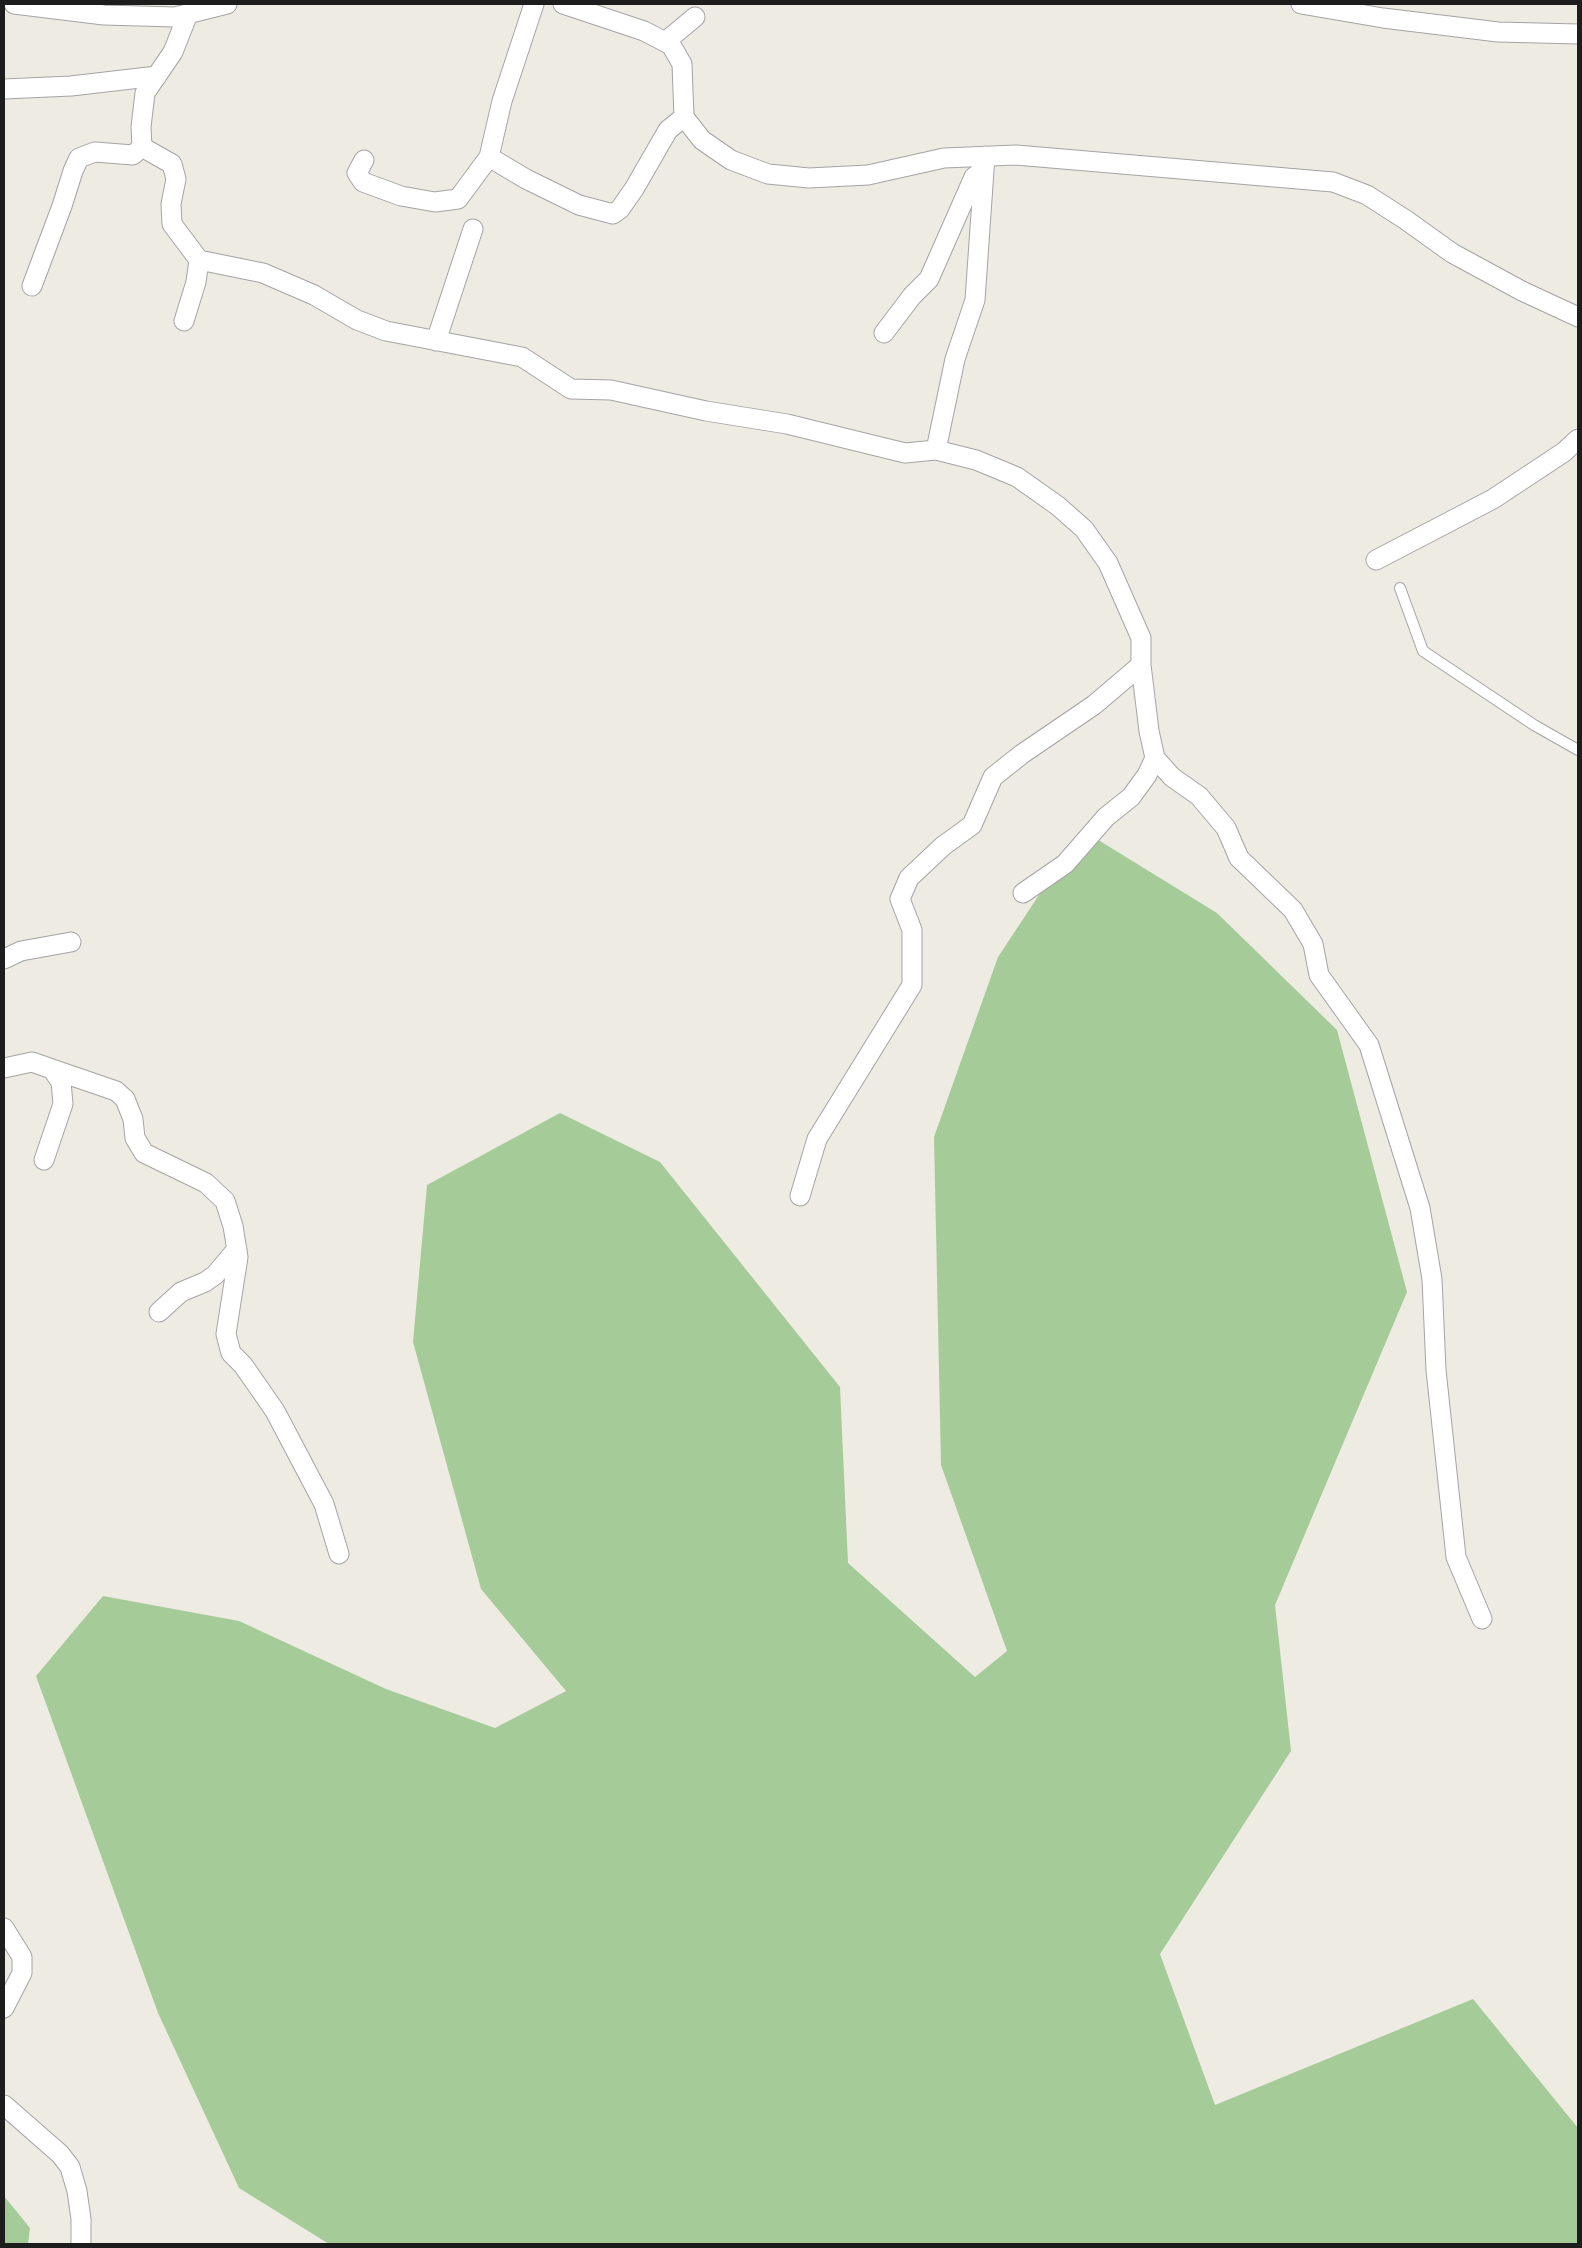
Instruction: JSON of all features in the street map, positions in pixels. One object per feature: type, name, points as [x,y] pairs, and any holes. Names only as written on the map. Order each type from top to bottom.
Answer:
[{"type":"street","points":[[14,4],[104,15],[175,17],[227,4]]},
{"type":"street","points":[[364,160],[357,173],[363,182],[401,196],[435,202],[458,199],[489,157],[502,101],[534,4]]},
{"type":"street","points":[[562,4],[644,31],[671,45],[682,64],[684,117],[702,140],[731,160],[768,174],[809,178],[868,175],[944,158],[984,163],[1016,155],[1333,182],[1366,195],[1406,220],[1452,253],[1522,291],[1578,317]]},
{"type":"street","points":[[1301,4],[1383,18],[1498,32],[1578,34]]},
{"type":"street","points":[[32,286],[62,206],[72,170],[80,158],[95,152],[133,155],[142,147],[145,93],[179,41],[188,14]]},
{"type":"street","points":[[665,42],[695,17]]},
{"type":"street","points":[[4,90],[71,86],[157,76]]},
{"type":"street","points":[[489,157],[526,179],[579,205],[613,214],[620,210],[634,189],[668,130],[684,117]]},
{"type":"street","points":[[142,147],[172,164],[176,179],[172,204],[172,224],[199,260],[263,273],[314,295],[357,320],[386,331],[522,357],[571,389],[611,390],[706,411],[787,424],[905,453],[936,450],[976,460],[1017,477],[1058,506],[1084,529],[1108,563],[1141,638],[1141,665],[1149,731],[1155,758],[1172,777],[1199,796],[1226,828],[1240,858],[1293,910],[1313,944],[1319,975],[1369,1045],[1420,1208],[1432,1279],[1437,1380],[1456,1557],[1482,1619]]},
{"type":"street","points":[[884,333],[912,296],[929,279],[974,177],[984,163]]},
{"type":"street","points":[[936,450],[955,359],[975,300],[984,163]]},
{"type":"street","points":[[436,341],[473,229]]},
{"type":"street","points":[[184,321],[196,282],[199,260]]},
{"type":"street","points":[[1376,560],[1493,499],[1564,452],[1578,440]]},
{"type":"street","points":[[800,1196],[817,1139],[912,985],[912,930],[900,899],[909,878],[943,846],[972,826],[993,776],[1094,705],[1141,665]]},
{"type":"street","points":[[1023,893],[1066,864],[1106,817],[1130,796],[1147,776],[1155,758]]},
{"type":"street","points":[[4,958],[21,951],[70,942]]},
{"type":"street","points":[[4,1068],[32,1062],[116,1091],[125,1099],[133,1119],[135,1138],[144,1153],[206,1183],[225,1201],[233,1226],[238,1258],[226,1334],[231,1352],[275,1411],[324,1504],[339,1554]]},
{"type":"street","points":[[44,1160],[63,1104],[61,1082],[52,1069]]},
{"type":"street","points":[[159,1312],[181,1292],[205,1282],[215,1275],[236,1249]]},
{"type":"street","points":[[4,1928],[22,1957],[22,1973],[4,2008]]},
{"type":"street","points":[[4,2105],[60,2154],[70,2167],[81,2219],[81,2244]]},
{"type":"lane","points":[[1400,588],[1423,651],[1534,725],[1578,750]]},
{"type":"green space","points":[[1082,830],[1217,913],[1337,1030],[1407,1292],[1275,1605],[1291,1751],[1160,1954],[1215,2105],[1473,1999],[1578,2128],[1578,2244],[329,2244],[239,2188],[158,2013],[36,1676],[103,1596],[239,1621],[386,1689],[495,1728],[566,1691],[481,1589],[413,1342],[427,1185],[560,1113],[660,1162],[840,1387],[848,1563],[975,1677],[1007,1651],[941,1465],[934,1137],[998,957]]},
{"type":"green space","points":[[4,2196],[30,2228],[28,2244],[4,2244]]}]
